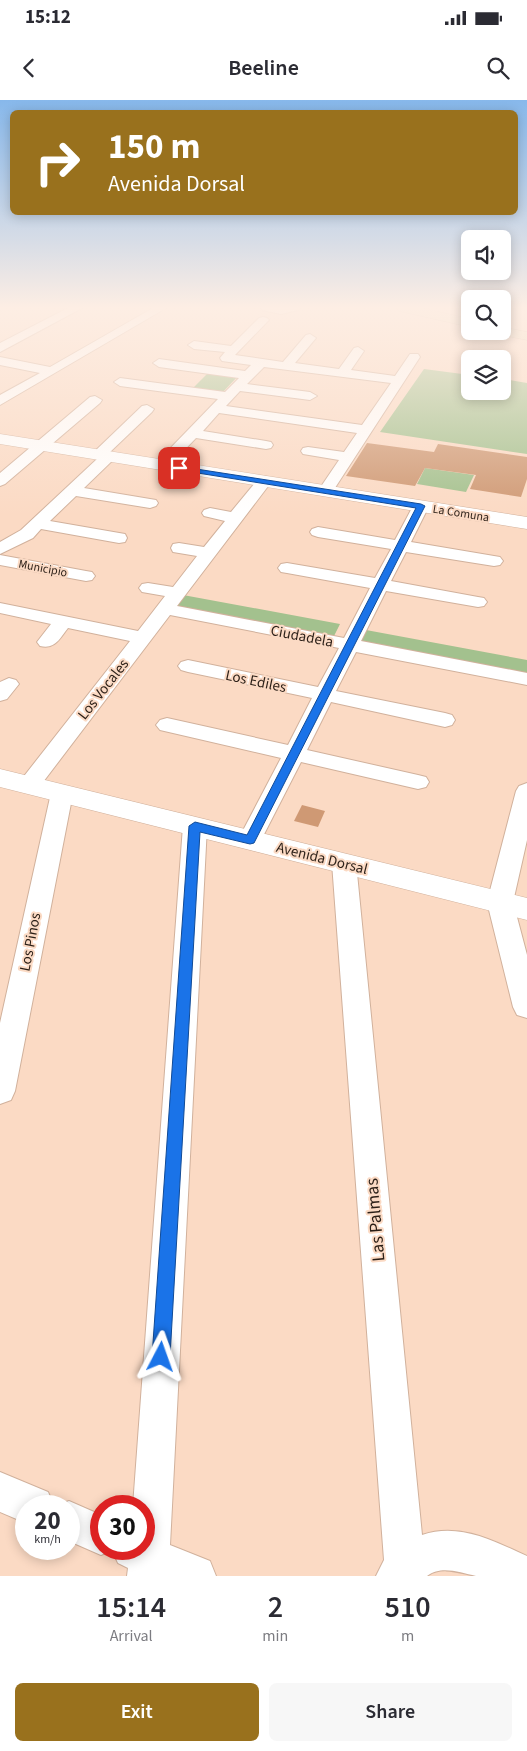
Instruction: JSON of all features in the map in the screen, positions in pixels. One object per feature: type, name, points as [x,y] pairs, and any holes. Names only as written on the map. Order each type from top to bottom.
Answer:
[{"type":"street","points":[[1,400],[41,377]]},
{"type":"street","points":[[162,465],[246,377]]},
{"type":"street","points":[[374,377],[399,380]]},
{"type":"street","points":[[326,491],[401,377]]},
{"type":"street","points":[[120,382],[310,396]]},
{"type":"street","points":[[0,481],[95,400]]},
{"type":"street","points":[[367,404],[382,406]]},
{"type":"street","points":[[104,456],[147,409]]},
{"type":"street","points":[[216,409],[366,430]]},
{"type":"street","points":[[192,433],[266,445]]},
{"type":"street","name":"La Comuna","points":[[0,439],[527,523]]},
{"type":"street","points":[[308,452],[348,457]]},
{"type":"street","name":"Municipio","points":[[0,549],[25,536],[72,491],[104,456]]},
{"type":"street","name":"Los Vocales","points":[[29,786],[264,481]]},
{"type":"street","points":[[72,491],[150,503]]},
{"type":"street","points":[[250,840],[421,506]]},
{"type":"street","points":[[210,513],[236,518]]},
{"type":"street","points":[[38,524],[119,538]]},
{"type":"street","name":"Municipio","points":[[0,531],[25,536]]},
{"type":"street","points":[[318,532],[494,561]]},
{"type":"street","points":[[179,548],[208,553]]},
{"type":"street","name":"Municipio","points":[[0,560],[86,576]]},
{"type":"street","points":[[287,568],[478,602]]},
{"type":"street","points":[[148,588],[178,593]]},
{"type":"street","points":[[0,608],[143,638]]},
{"type":"street","name":"Ciudadela","points":[[165,609],[527,679]]},
{"type":"street","points":[[47,642],[64,621]]},
{"type":"street","name":"Los Ediles","points":[[188,666],[445,720]]},
{"type":"street","points":[[167,725],[418,782]]},
{"type":"street","name":"Avenida Dorsal","points":[[0,778],[527,909]]},
{"type":"street","points":[[527,791],[500,902],[527,1007]]},
{"type":"street","name":"Los Pinos","points":[[0,1091],[62,794]]},
{"type":"street","points":[[148,1495],[195,826]]},
{"type":"street","name":"Las Palmas","points":[[344,863],[401,1574]]},
{"type":"street","points":[[0,1492],[15,1498]]},
{"type":"street","points":[[401,1574],[421,1556],[440,1550],[458,1550],[526,1576]]},
{"type":"street","points":[[143,1560],[195,1576]]},
{"type":"green space","points":[[204,377],[237,377],[221,394],[191,390]]},
{"type":"green space","points":[[418,377],[461,377],[461,400],[511,400],[511,380],[527,383],[527,454],[380,432]]},
{"type":"green space","points":[[425,468],[474,475],[466,492],[417,484]]},
{"type":"green space","points":[[183,595],[340,624],[333,638],[174,608]]},
{"type":"green space","points":[[366,630],[527,660],[527,676],[359,643]]},
{"type":"building","points":[[367,443],[434,452],[438,444],[527,457],[527,479],[521,497],[470,489],[476,475],[425,468],[415,486],[346,476]]},
{"type":"building","points":[[302,805],[325,811],[318,827],[294,821]]},
{"type":"route","points":[[161,1357],[195,826],[250,840],[421,506],[179,468]]}]
